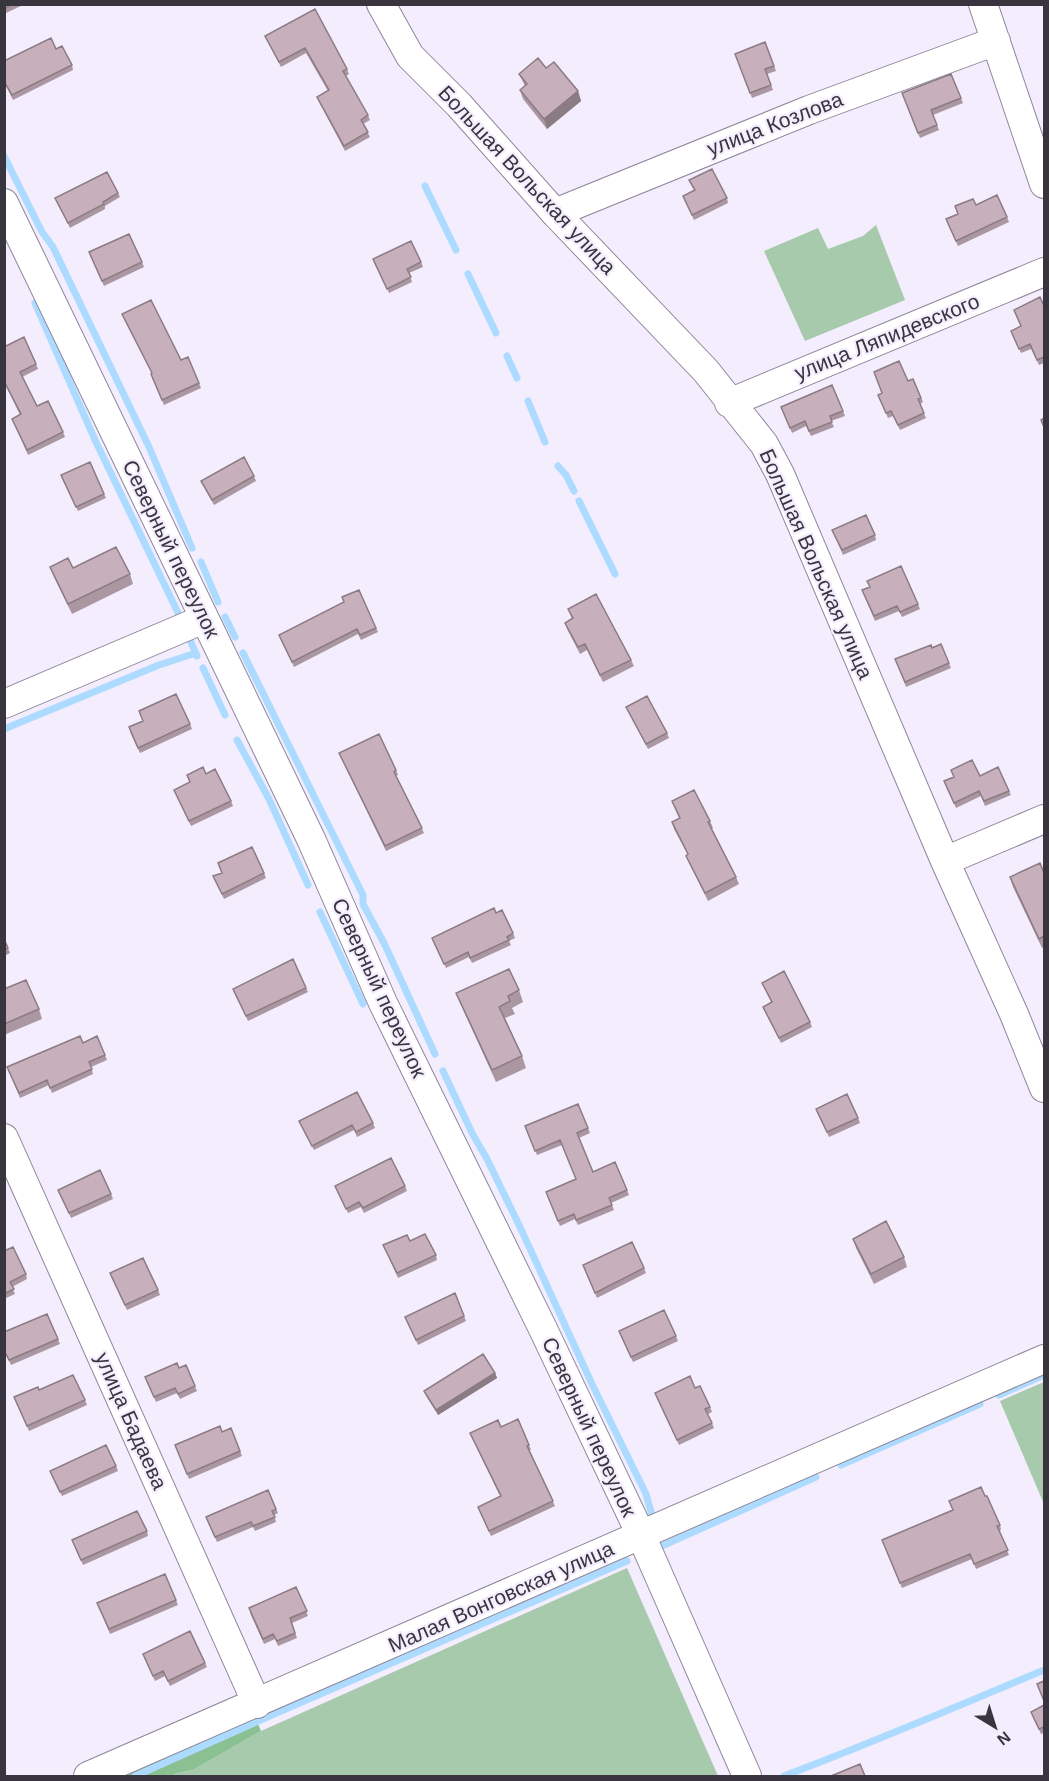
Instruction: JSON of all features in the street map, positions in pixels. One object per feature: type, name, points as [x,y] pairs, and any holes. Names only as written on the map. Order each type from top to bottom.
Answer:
[{"type":"street","name":"Большая Вольская улица","points":[[381,4],[410,56],[459,105],[555,213],[706,371],[729,403],[764,444],[780,474],[1044,1088]]},
{"type":"street","points":[[983,4],[1044,184]]},
{"type":"street","name":"улица Козлова","points":[[555,213],[809,110],[996,41]]},
{"type":"street","name":"Северный переулок","points":[[4,203],[311,839],[383,1003],[641,1535],[747,1776]]},
{"type":"street","name":"улица Ляпидевского","points":[[729,403],[1044,272]]},
{"type":"street","points":[[4,704],[204,619]]},
{"type":"street","points":[[945,861],[1044,819]]},
{"type":"street","name":"улица Бадаева","points":[[4,1138],[257,1704]]},
{"type":"street","name":"Малая Вонговская улица","points":[[88,1776],[1044,1359]]},
{"type":"green space","points":[[876,225],[905,300],[805,341],[764,251],[818,228],[828,249],[863,236]]},
{"type":"green space","points":[[1044,1382],[1044,1504],[1000,1401]]},
{"type":"green space","points":[[627,1568],[718,1776],[171,1776],[193,1770],[261,1731]]},
{"type":"green space","points":[[255,1717],[261,1731],[193,1770],[171,1776],[129,1776],[129,1764]]},
{"type":"building","points":[[315,9],[347,69],[343,71],[368,115],[361,120],[368,132],[344,146],[317,97],[329,90],[305,48],[279,62],[265,36]]},
{"type":"building","points":[[51,38],[56,49],[62,46],[72,65],[12,95],[4,81],[4,61]]},
{"type":"building","points":[[765,42],[774,66],[765,69],[771,85],[750,93],[735,54]]},
{"type":"building","points":[[538,58],[546,68],[554,62],[578,91],[544,119],[520,90],[527,84],[519,74]]},
{"type":"building","points":[[951,74],[961,98],[931,110],[937,125],[918,133],[902,93]]},
{"type":"building","points":[[712,169],[727,198],[692,215],[683,196],[695,190],[689,180]]},
{"type":"building","points":[[107,172],[118,193],[103,202],[104,204],[68,223],[55,198]]},
{"type":"building","points":[[997,195],[1007,217],[956,241],[946,219],[958,214],[955,206],[973,199],[976,205]]},
{"type":"building","points":[[129,234],[142,262],[102,281],[89,252]]},
{"type":"building","points":[[411,241],[421,262],[407,269],[411,277],[387,289],[373,259]]},
{"type":"building","points":[[1040,297],[1044,306],[1044,357],[1037,360],[1030,344],[1019,349],[1011,331],[1021,326],[1014,310]]},
{"type":"building","points":[[151,300],[181,360],[188,357],[199,383],[162,400],[152,373],[122,314]]},
{"type":"building","points":[[24,337],[36,364],[20,372],[37,406],[48,401],[63,432],[27,450],[12,419],[21,414],[4,381],[4,343],[6,346]]},
{"type":"building","points":[[899,361],[908,381],[913,379],[924,413],[898,425],[891,411],[886,413],[878,395],[882,393],[874,372]]},
{"type":"building","points":[[832,385],[843,411],[830,416],[832,422],[809,431],[805,421],[790,428],[781,407]]},
{"type":"building","points":[[244,457],[254,476],[212,500],[201,481]]},
{"type":"building","points":[[90,462],[104,494],[76,507],[61,475]]},
{"type":"building","points":[[866,515],[875,535],[842,550],[832,530]]},
{"type":"building","points":[[116,547],[130,574],[68,604],[50,567],[68,558],[73,568]]},
{"type":"building","points":[[901,566],[918,604],[900,612],[897,606],[874,616],[862,590],[870,587],[867,581]]},
{"type":"building","points":[[359,590],[376,628],[360,635],[357,629],[292,662],[279,635],[344,602],[342,597]]},
{"type":"building","points":[[596,594],[631,660],[600,675],[585,644],[578,647],[565,623],[573,618],[568,609]]},
{"type":"building","points":[[941,644],[949,663],[905,682],[895,659],[931,645],[932,648]]},
{"type":"building","points":[[176,694],[190,724],[138,748],[129,727],[143,721],[139,711]]},
{"type":"building","points":[[647,696],[667,733],[646,744],[626,707]]},
{"type":"building","points":[[379,734],[396,770],[394,772],[422,828],[385,846],[339,753]]},
{"type":"building","points":[[972,760],[980,776],[998,767],[1009,791],[984,801],[979,791],[954,803],[944,781],[954,777],[951,770]]},
{"type":"building","points":[[203,767],[206,774],[215,769],[231,801],[189,821],[174,790],[190,782],[187,775]]},
{"type":"building","points":[[694,790],[736,877],[705,893],[672,822],[680,818],[672,801]]},
{"type":"building","points":[[252,847],[264,873],[222,894],[213,876],[222,873],[218,863]]},
{"type":"building","points":[[1040,863],[1044,873],[1044,936],[1039,939],[1010,877]]},
{"type":"building","points":[[494,908],[496,913],[502,910],[513,933],[507,937],[509,940],[470,958],[468,952],[444,964],[432,938]]},
{"type":"building","points":[[293,959],[306,988],[246,1016],[233,989]]},
{"type":"building","points":[[509,969],[519,990],[508,996],[510,1001],[499,1007],[522,1056],[492,1070],[456,993]]},
{"type":"building","points":[[784,971],[810,1022],[779,1038],[763,1007],[772,1002],[762,983]]},
{"type":"building","points":[[26,980],[39,1009],[4,1024],[4,989]]},
{"type":"building","points":[[80,1036],[83,1043],[97,1036],[105,1055],[89,1062],[92,1069],[50,1088],[47,1080],[19,1093],[7,1067]]},
{"type":"building","points":[[357,1092],[373,1123],[356,1132],[352,1125],[312,1146],[299,1121]]},
{"type":"building","points":[[847,1094],[858,1118],[827,1132],[816,1109]]},
{"type":"building","points":[[578,1104],[588,1128],[577,1133],[593,1172],[615,1162],[627,1190],[609,1198],[612,1205],[576,1220],[574,1214],[558,1221],[546,1192],[576,1179],[560,1140],[535,1151],[525,1126]]},
{"type":"building","points":[[391,1158],[405,1186],[363,1208],[359,1202],[346,1209],[335,1186]]},
{"type":"building","points":[[100,1170],[111,1194],[69,1213],[58,1190]]},
{"type":"building","points":[[886,1221],[904,1257],[871,1274],[853,1239]]},
{"type":"building","points":[[425,1234],[436,1255],[397,1273],[383,1245],[407,1235],[410,1241]]},
{"type":"building","points":[[632,1242],[644,1268],[595,1293],[583,1265]]},
{"type":"building","points":[[13,1247],[26,1274],[10,1282],[14,1289],[4,1294],[4,1251]]},
{"type":"building","points":[[143,1258],[158,1290],[125,1305],[110,1273]]},
{"type":"building","points":[[455,1293],[464,1316],[416,1340],[405,1317]]},
{"type":"building","points":[[664,1310],[676,1336],[631,1357],[619,1331]]},
{"type":"building","points":[[47,1314],[58,1339],[9,1360],[4,1350],[4,1332]]},
{"type":"building","points":[[483,1354],[495,1373],[436,1410],[424,1391]]},
{"type":"building","points":[[177,1363],[179,1368],[186,1365],[195,1386],[178,1394],[175,1388],[154,1397],[145,1377]]},
{"type":"building","points":[[73,1375],[85,1400],[27,1426],[14,1397],[38,1387],[39,1390]]},
{"type":"building","points":[[690,1376],[695,1388],[700,1386],[710,1407],[705,1409],[712,1423],[677,1440],[655,1393]]},
{"type":"building","points":[[518,1419],[529,1445],[527,1446],[553,1501],[489,1531],[478,1507],[501,1496],[470,1433],[498,1420],[501,1427]]},
{"type":"building","points":[[220,1426],[222,1432],[231,1428],[240,1451],[187,1474],[175,1445]]},
{"type":"building","points":[[106,1445],[116,1466],[60,1492],[50,1471]]},
{"type":"building","points":[[981,1487],[1000,1525],[997,1526],[1008,1550],[974,1564],[970,1554],[900,1583],[882,1540],[953,1510],[949,1501]]},
{"type":"building","points":[[268,1490],[276,1509],[272,1511],[275,1517],[253,1526],[251,1522],[215,1537],[206,1517]]},
{"type":"building","points":[[137,1511],[147,1531],[81,1560],[72,1540]]},
{"type":"building","points":[[165,1574],[176,1600],[109,1629],[97,1603]]},
{"type":"building","points":[[296,1587],[307,1611],[290,1618],[295,1633],[277,1641],[273,1634],[263,1639],[249,1608]]},
{"type":"building","points":[[190,1631],[205,1663],[168,1681],[163,1671],[153,1676],[143,1654]]},
{"type":"building","points":[[1044,1681],[1044,1701],[1037,1684]]},
{"type":"building","points":[[1044,1705],[1044,1727],[1039,1729],[1031,1712]]},
{"type":"building","points":[[860,1764],[865,1776],[831,1776]]},
{"type":"waterway","points":[[4,156],[42,232],[53,247],[149,447],[192,548]]},
{"type":"waterway","points":[[425,186],[456,250]]},
{"type":"waterway","points":[[468,274],[496,333]]},
{"type":"waterway","points":[[35,303],[95,440],[180,617]]},
{"type":"waterway","points":[[507,356],[517,378]]},
{"type":"waterway","points":[[528,401],[545,442]]},
{"type":"waterway","points":[[558,466],[566,475],[574,491]]},
{"type":"waterway","points":[[579,501],[615,574]]},
{"type":"waterway","points":[[201,562],[218,602]]},
{"type":"waterway","points":[[225,617],[235,637]]},
{"type":"waterway","points":[[189,638],[197,656]]},
{"type":"waterway","points":[[4,729],[159,665],[196,653]]},
{"type":"waterway","points":[[243,653],[363,895],[363,904],[384,943],[435,1054]]},
{"type":"waterway","points":[[203,668],[225,715]]},
{"type":"waterway","points":[[237,740],[269,799],[308,885]]},
{"type":"waterway","points":[[320,912],[363,1004]]},
{"type":"waterway","points":[[443,1071],[520,1227],[592,1384],[646,1494],[653,1519]]},
{"type":"waterway","points":[[999,1395],[1044,1375]]},
{"type":"waterway","points":[[841,1465],[980,1404]]},
{"type":"waterway","points":[[662,1546],[816,1477]]},
{"type":"waterway","points":[[135,1776],[627,1561]]},
{"type":"waterway","points":[[784,1776],[1044,1670]]}]
